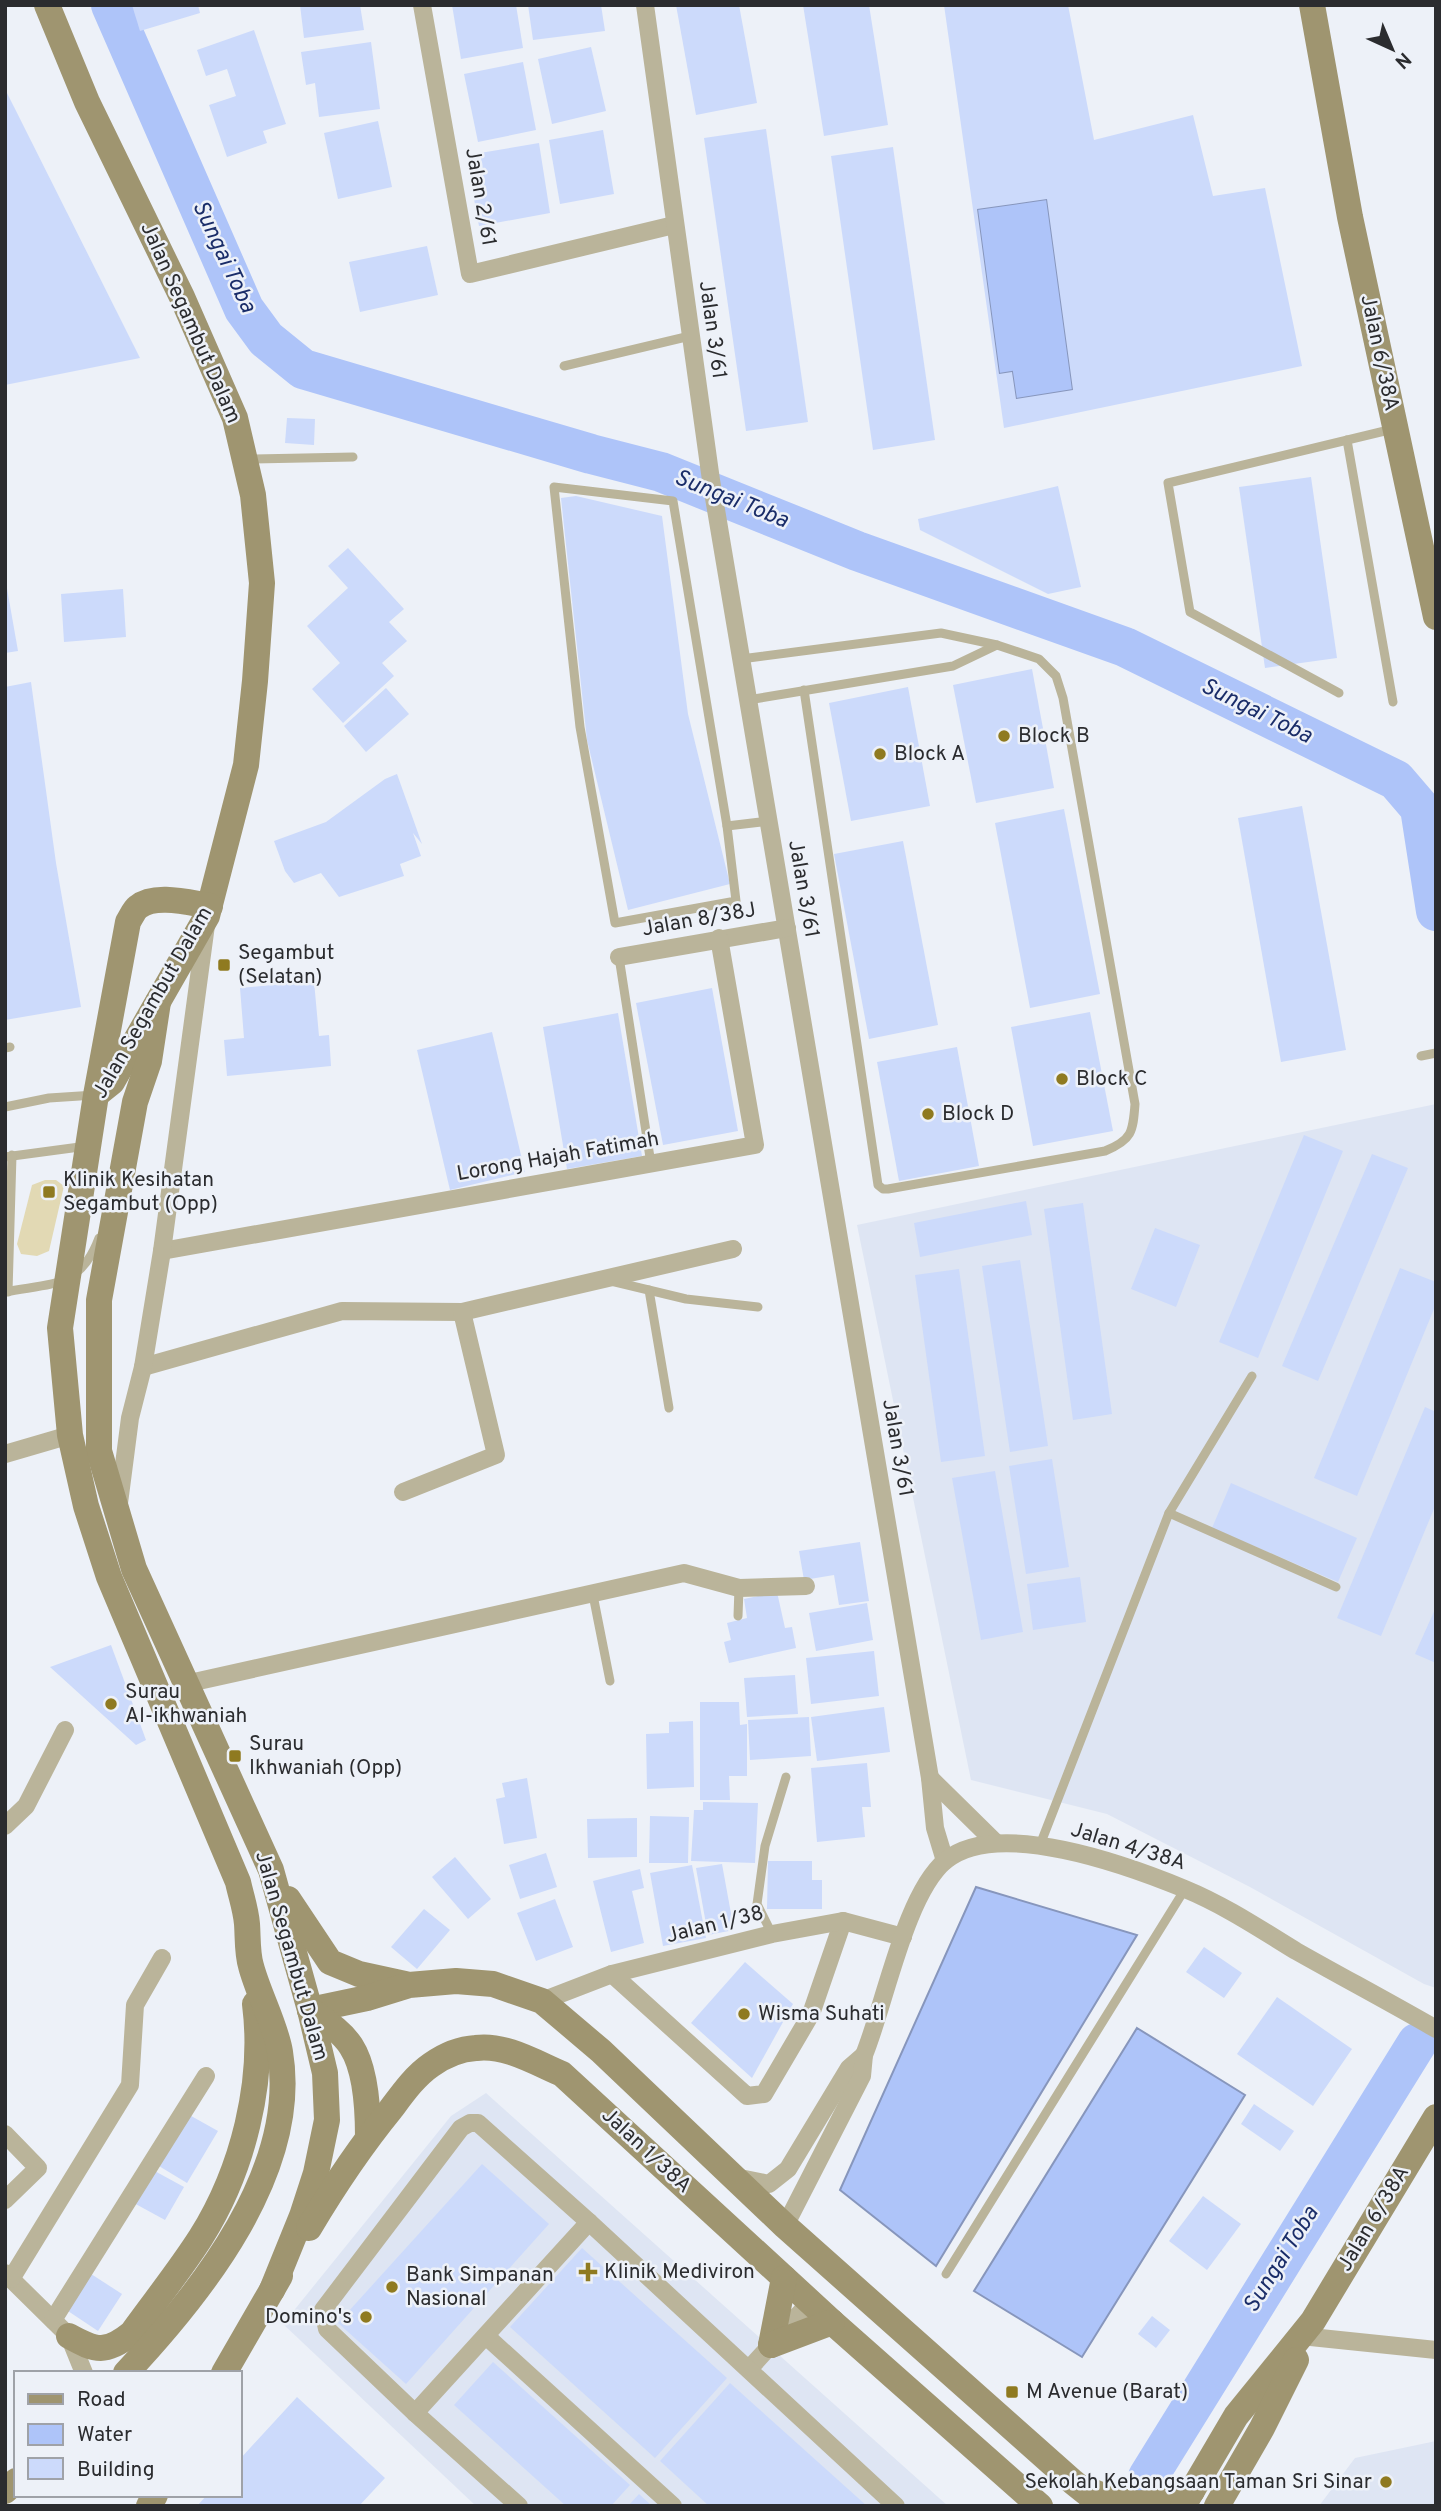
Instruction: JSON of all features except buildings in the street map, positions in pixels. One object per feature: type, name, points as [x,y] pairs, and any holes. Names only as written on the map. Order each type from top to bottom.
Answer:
[{"type":"street","name":"Jalan Segambut Dalam","points":[[47,5],[87,102],[182,297],[235,418],[253,495],[262,583],[246,765],[209,911],[112,1082],[96,1095],[60,1328],[70,1434],[86,1506],[109,1577],[238,1882],[247,1920],[250,1964],[280,2051],[283,2100],[275,2138],[263,2175],[240,2226],[200,2288],[128,2371]]},
{"type":"street","name":"Jalan 2/61","points":[[422,5],[470,274],[674,225]]},
{"type":"street","name":"Jalan 3/61","points":[[645,5],[712,485],[930,1778],[934,1828],[944,1861]]},
{"type":"street","name":"Jalan 6/38A","points":[[1312,5],[1341,170],[1395,428],[1429,543],[1436,617]]},
{"type":"street","points":[[96,1095],[128,922],[138,907],[151,901],[181,901],[209,911],[162,1251],[143,1367],[130,1418],[118,1510]]},
{"type":"street","name":"Jalan 8/38J","points":[[618,957],[786,928]]},
{"type":"street","name":"Lorong Hajah Fatimah","points":[[162,1251],[755,1146],[719,938]]},
{"type":"street","name":"Jalan Segambut Dalam","points":[[158,1002],[149,1061],[135,1102],[99,1300],[99,1451],[134,1569],[271,1870],[325,2073],[327,2120],[316,2173],[306,2206],[272,2290]]},
{"type":"street","points":[[143,1367],[342,1311],[462,1312],[733,1249]]},
{"type":"street","points":[[403,1492],[496,1455],[462,1312]]},
{"type":"street","points":[[5,1454],[70,1434]]},
{"type":"street","points":[[185,1684],[684,1573],[739,1588],[806,1586]]},
{"type":"street","points":[[5,1826],[26,1806],[65,1730]]},
{"type":"street","points":[[930,1778],[996,1843]]},
{"type":"street","name":"Jalan 4/38A","points":[[785,2226],[862,2076],[864,2055],[903,1937],[925,1886],[944,1861],[974,1846],[996,1843],[1040,1845],[1094,1857],[1185,1889],[1233,1913],[1436,2029]]},
{"type":"street","points":[[271,1870],[330,1962],[359,1974],[409,1985]]},
{"type":"street","points":[[612,1974],[747,2096],[764,2094],[811,2014],[843,1921]]},
{"type":"street","name":"Jalan 1/38","points":[[542,2001],[612,1974],[772,1934],[843,1921],[903,1937]]},
{"type":"street","points":[[162,1958],[135,2005],[130,2085],[8,2276],[61,2328],[85,2345],[106,2349],[132,2333],[202,2235],[221,2199],[243,2137],[254,2093],[256,2014],[250,1964]]},
{"type":"street","name":"Jalan 1/38A","points":[[310,2010],[367,1998],[409,1985],[456,1982],[494,1984],[542,2001],[601,2051],[785,2226],[1103,2506]]},
{"type":"street","points":[[280,2051],[310,2010],[340,2032],[357,2058],[368,2110],[368,2137]]},
{"type":"street","name":"Jalan 1/38A","points":[[272,2290],[342,2172],[412,2083],[430,2066],[453,2052],[478,2047],[512,2052],[562,2074],[784,2278],[818,2293],[832,2322],[1040,2506]]},
{"type":"street","name":"Jalan 4/38A","points":[[734,2179],[769,2184],[788,2169],[849,2068],[864,2055]]},
{"type":"street","points":[[61,2328],[206,2076]]},
{"type":"street","name":"Jalan 6/38A","points":[[1221,2503],[1262,2428],[1307,2332],[1436,2117]]},
{"type":"street","points":[[519,2506],[415,2413],[327,2329],[323,2310],[461,2128],[470,2123],[478,2123],[589,2222],[896,2506]]},
{"type":"street","points":[[5,2134],[38,2168],[5,2200]]},
{"type":"street","points":[[734,2179],[757,2224],[818,2293],[885,2334],[935,2359]]},
{"type":"street","points":[[415,2413],[589,2222]]},
{"type":"street","points":[[771,2344],[784,2278]]},
{"type":"street","points":[[226,2371],[272,2290]]},
{"type":"street","points":[[749,2369],[818,2293]]},
{"type":"street","points":[[771,2344],[832,2322]]},
{"type":"street","points":[[61,2328],[83,2371]]},
{"type":"street","name":"Jalan 6/38A","points":[[1188,2498],[1236,2416],[1307,2332]]},
{"type":"street","points":[[1307,2332],[1436,2350]]},
{"type":"street","points":[[486,2336],[673,2506]]},
{"type":"street","points":[[1073,2482],[1109,2499],[1153,2504],[1188,2498]]},
{"type":"lane","points":[[564,366],[690,337]]},
{"type":"lane","points":[[1339,693],[1190,612],[1168,483],[1395,428]]},
{"type":"lane","points":[[1346,440],[1393,702]]},
{"type":"lane","points":[[244,460],[259,457],[353,457]]},
{"type":"lane","points":[[554,487],[673,501],[727,826],[736,901],[615,923],[580,727],[554,487]]},
{"type":"lane","points":[[741,659],[941,633],[997,645],[1040,659],[1056,676],[1063,698],[1135,1104],[1133,1130],[1122,1144],[1105,1152],[888,1189],[878,1185],[804,691]]},
{"type":"lane","points":[[748,700],[953,666],[997,645]]},
{"type":"lane","points":[[727,826],[768,821]]},
{"type":"lane","points":[[618,957],[651,1164]]},
{"type":"lane","points":[[1421,1056],[1436,1053]]},
{"type":"lane","points":[[5,1107],[49,1098],[96,1095]]},
{"type":"lane","points":[[88,1145],[8,1156],[7,1292],[66,1281],[90,1260],[123,1172]]},
{"type":"lane","points":[[603,1279],[687,1299],[758,1307]]},
{"type":"lane","points":[[649,1290],[669,1408]]},
{"type":"lane","points":[[1040,1845],[1169,1513],[1252,1376]]},
{"type":"lane","points":[[1169,1513],[1336,1587]]},
{"type":"lane","points":[[738,1616],[739,1588]]},
{"type":"lane","points":[[593,1595],[610,1681]]},
{"type":"lane","points":[[772,1934],[757,1905],[765,1846],[786,1777]]},
{"type":"lane","points":[[946,2274],[1185,1889]]},
{"type":"shaded area","points":[[1436,1104],[1436,1988],[1424,1984],[1250,1887],[1107,1814],[971,1780],[857,1225]]},
{"type":"shaded area","points":[[45,1180],[56,1180],[64,1186],[49,1251],[37,1256],[21,1254],[17,1244],[32,1185]]},
{"type":"shaded area","points":[[486,2093],[948,2506],[476,2506],[283,2324],[451,2116]]},
{"type":"shaded area","name":"Sekolah Kebangsaan Taman Sri Sinar","points":[[1436,2441],[1436,2506],[1319,2506],[1355,2458]]},
{"type":"water","points":[[1047,199],[1073,390],[1016,399],[1012,372],[999,374],[977,209]]},
{"type":"water","points":[[976,1887],[1137,1935],[936,2266],[840,2190]]},
{"type":"water","points":[[1137,2028],[1245,2095],[1082,2357],[974,2291]]},
{"type":"waterway","name":"Sungai Toba","points":[[111,5],[244,309],[266,339],[303,369],[661,472],[857,551],[1125,647],[1396,780],[1420,808],[1436,911]]},
{"type":"waterway","name":"Sungai Toba","points":[[1148,2477],[1417,2043]]},
{"type":"place","name":"Block B","points":[[1004,736]]},
{"type":"place","name":"Block A","points":[[880,754]]},
{"type":"place","name":"Segambut (Selatan)","points":[[224,965]]},
{"type":"place","name":"Block C","points":[[1062,1079]]},
{"type":"place","name":"Block D","points":[[928,1114]]},
{"type":"place","name":"Klinik Kesihatan Segambut (Opp)","points":[[49,1192]]},
{"type":"place","name":"Surau Al-ikhwaniah","points":[[111,1704]]},
{"type":"place","name":"Surau Ikhwaniah (Opp)","points":[[235,1756]]},
{"type":"place","name":"Wisma Suhati","points":[[744,2014]]},
{"type":"place","name":"Klinik Mediviron","points":[[588,2272]]},
{"type":"place","name":"Bank Simpanan Nasional","points":[[392,2287]]},
{"type":"place","name":"Domino's","points":[[366,2317]]},
{"type":"place","name":"M Avenue (Barat)","points":[[1012,2392]]},
{"type":"place","name":"Sekolah Kebangsaan Taman Sri Sinar","points":[[1386,2482]]}]
